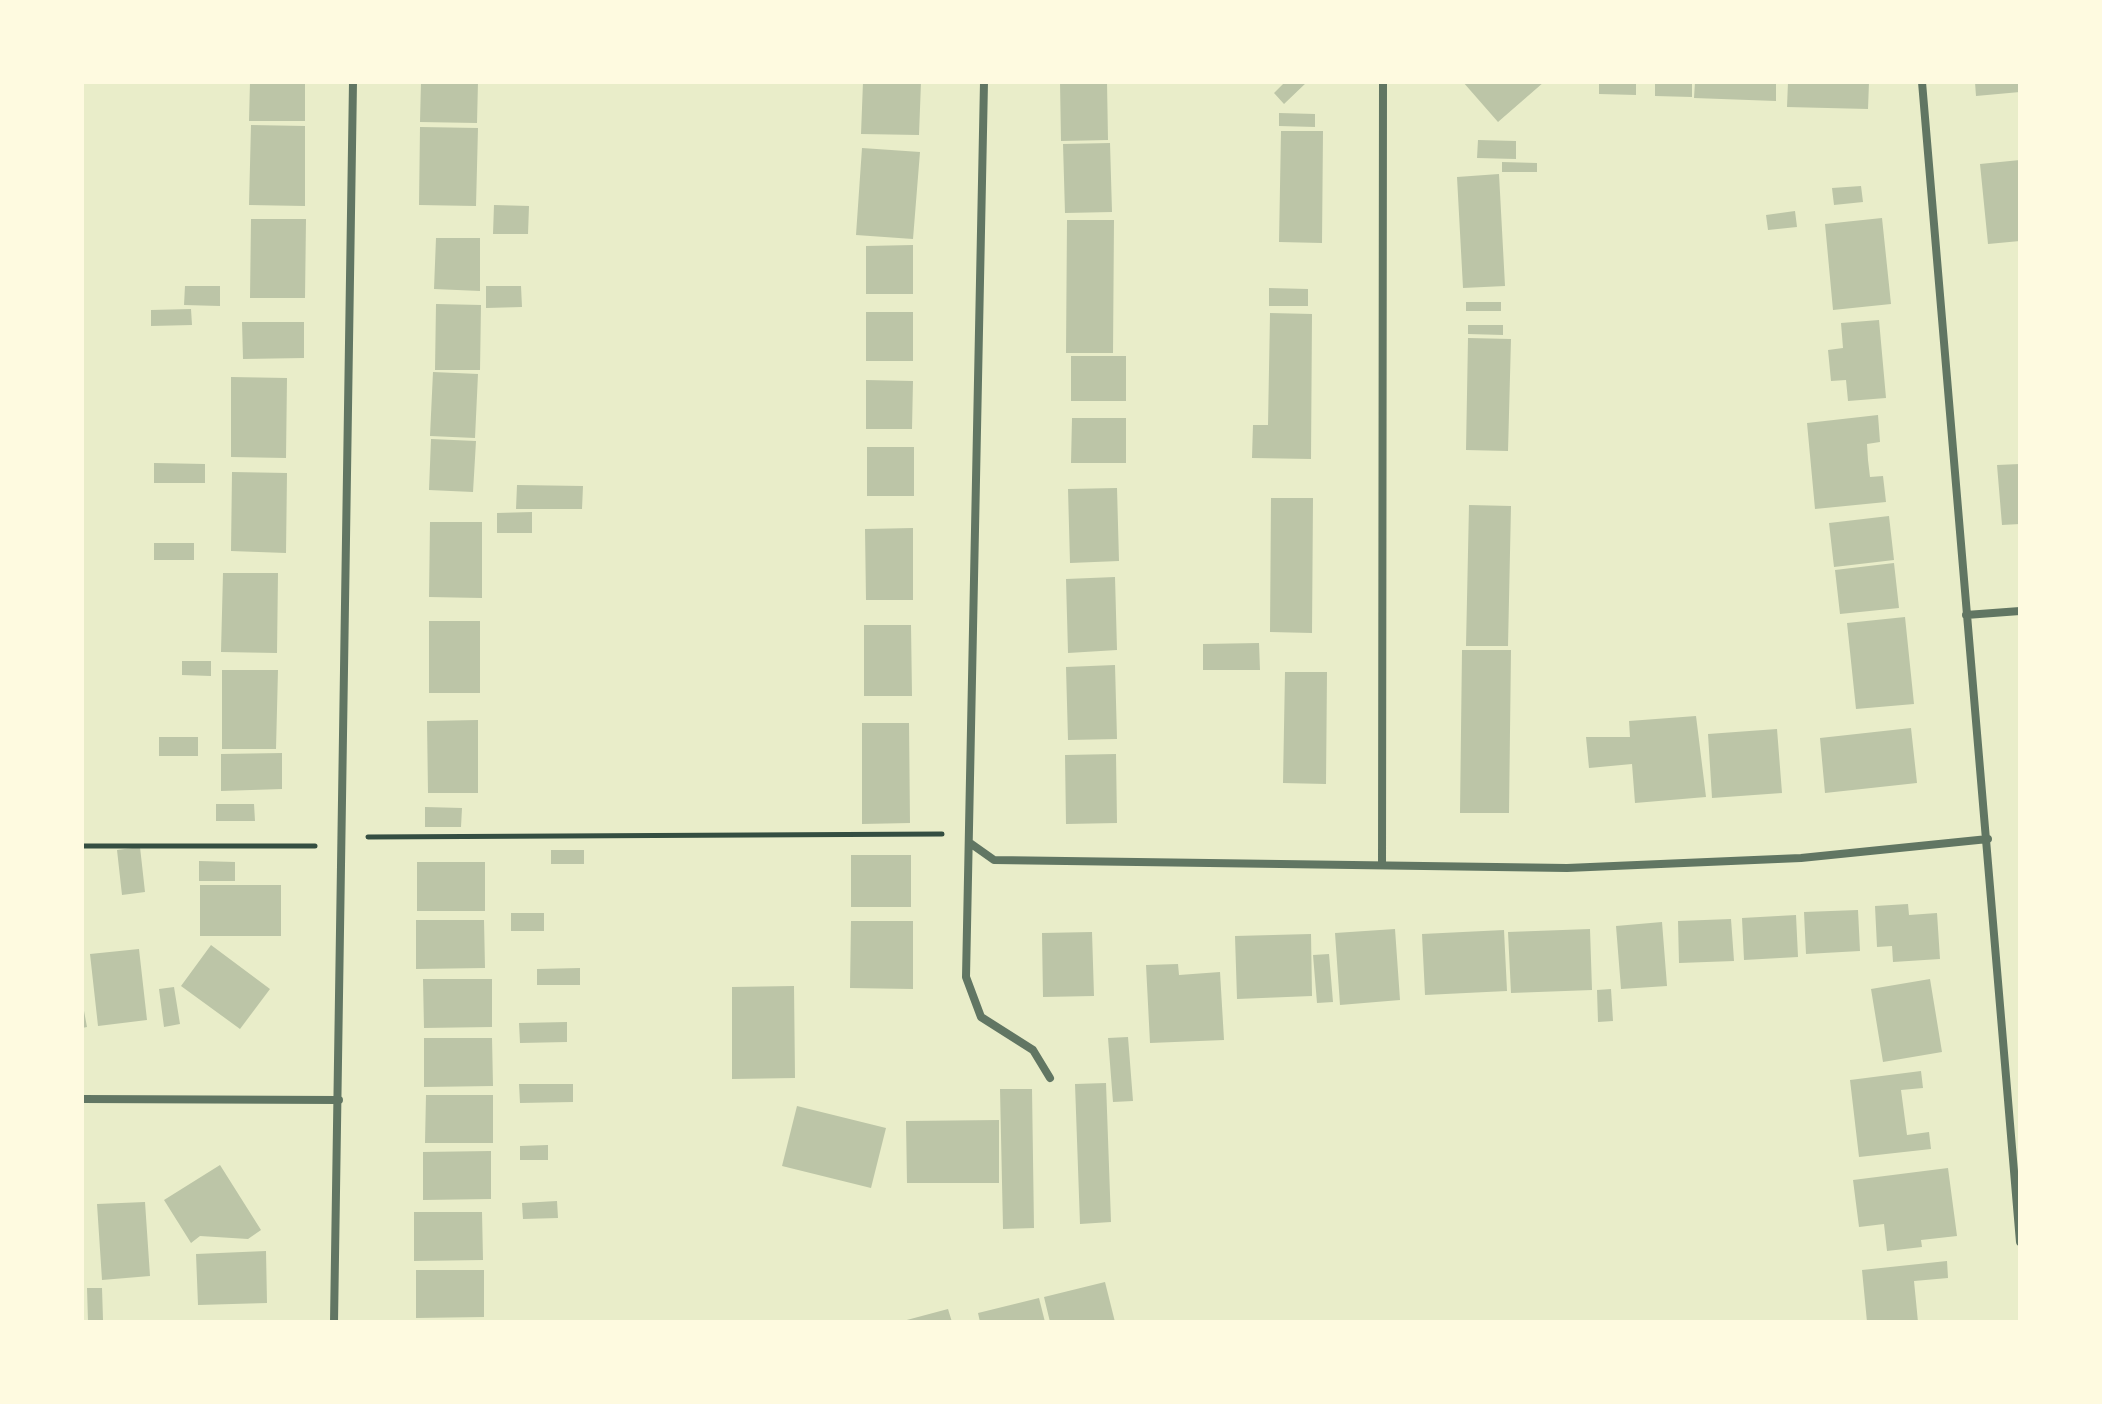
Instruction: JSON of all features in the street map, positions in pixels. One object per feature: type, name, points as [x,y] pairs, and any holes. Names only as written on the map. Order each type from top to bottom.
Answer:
[{"type":"street","points":[[334,1322],[353,82]]},
{"type":"street","points":[[984,82],[966,977],[981,1017],[1033,1050],[1050,1078]]},
{"type":"street","points":[[1382,864],[1383,82]]},
{"type":"street","points":[[1922,82],[2020,1242]]},
{"type":"street","points":[[1966,615],[2020,611]]},
{"type":"street","points":[[970,843],[994,860],[1567,868],[1801,858],[1988,839]]},
{"type":"street","points":[[82,1099],[305,1097],[339,1100]]},
{"type":"street","points":[[2009,1130],[2020,1129]]},
{"type":"path","points":[[82,846],[339,844],[376,835],[944,834],[970,843]]},
{"type":"building","points":[[250,82],[305,82],[305,121],[249,121]]},
{"type":"building","points":[[421,82],[478,82],[477,123],[420,122]]},
{"type":"building","points":[[863,82],[921,82],[919,135],[861,134]]},
{"type":"building","points":[[1060,82],[1107,82],[1108,140],[1061,141]]},
{"type":"building","points":[[1285,82],[1307,82],[1284,104],[1274,93]]},
{"type":"building","points":[[1463,82],[1544,82],[1498,122]]},
{"type":"building","points":[[1599,82],[1636,82],[1636,95],[1599,94]]},
{"type":"building","points":[[1655,82],[1692,82],[1692,97],[1655,96]]},
{"type":"building","points":[[1695,82],[1776,82],[1776,101],[1694,98]]},
{"type":"building","points":[[1788,82],[1869,82],[1868,109],[1787,107]]},
{"type":"building","points":[[1975,82],[2020,82],[2020,92],[1976,96]]},
{"type":"building","points":[[1279,113],[1315,114],[1315,127],[1279,126]]},
{"type":"building","points":[[251,125],[305,126],[305,206],[249,205]]},
{"type":"building","points":[[420,127],[478,128],[476,206],[419,205]]},
{"type":"building","points":[[1281,131],[1323,131],[1322,243],[1279,242]]},
{"type":"building","points":[[1478,140],[1516,141],[1516,159],[1477,158]]},
{"type":"building","points":[[1110,143],[1112,212],[1065,213],[1063,144]]},
{"type":"building","points":[[862,148],[920,152],[913,239],[856,235]]},
{"type":"building","points":[[2020,160],[2020,241],[1988,244],[1980,164]]},
{"type":"building","points":[[1502,162],[1537,163],[1537,172],[1502,172]]},
{"type":"building","points":[[1499,174],[1505,286],[1463,288],[1457,177]]},
{"type":"building","points":[[1861,186],[1863,202],[1834,205],[1832,188]]},
{"type":"building","points":[[494,205],[529,206],[528,234],[493,234]]},
{"type":"building","points":[[1795,211],[1797,227],[1768,230],[1766,215]]},
{"type":"building","points":[[1882,218],[1891,304],[1833,310],[1825,224]]},
{"type":"building","points":[[251,219],[306,219],[305,298],[250,298]]},
{"type":"building","points":[[1067,220],[1114,220],[1113,353],[1066,353]]},
{"type":"building","points":[[436,238],[480,238],[480,291],[434,289]]},
{"type":"building","points":[[913,245],[913,294],[866,294],[866,246]]},
{"type":"building","points":[[185,286],[220,286],[220,306],[184,305]]},
{"type":"building","points":[[486,286],[521,286],[522,307],[486,308]]},
{"type":"building","points":[[1269,288],[1308,289],[1308,306],[1269,306]]},
{"type":"building","points":[[1466,302],[1501,302],[1501,311],[1466,311]]},
{"type":"building","points":[[436,304],[481,305],[480,370],[435,370]]},
{"type":"building","points":[[191,309],[192,325],[151,326],[151,310]]},
{"type":"building","points":[[866,312],[913,312],[913,361],[866,361]]},
{"type":"building","points":[[1270,313],[1312,314],[1311,459],[1252,458],[1253,425],[1268,425]]},
{"type":"building","points":[[1879,320],[1886,398],[1848,401],[1846,380],[1831,381],[1828,350],[1843,348],[1841,323]]},
{"type":"building","points":[[242,322],[304,322],[304,358],[243,359]]},
{"type":"building","points":[[1468,325],[1503,325],[1503,335],[1468,334]]},
{"type":"building","points":[[1468,338],[1511,339],[1508,451],[1466,450]]},
{"type":"building","points":[[1071,356],[1126,356],[1126,401],[1071,401]]},
{"type":"building","points":[[433,372],[478,374],[475,438],[430,436]]},
{"type":"building","points":[[231,377],[287,378],[286,458],[231,457]]},
{"type":"building","points":[[866,380],[913,381],[912,429],[866,429]]},
{"type":"building","points":[[1878,415],[1880,442],[1867,444],[1868,460],[1870,477],[1883,476],[1886,502],[1815,509],[1807,423]]},
{"type":"building","points":[[1072,418],[1126,418],[1126,463],[1071,463]]},
{"type":"building","points":[[431,439],[476,441],[473,492],[429,490]]},
{"type":"building","points":[[867,447],[914,447],[914,496],[867,496]]},
{"type":"building","points":[[154,463],[205,464],[205,483],[154,483]]},
{"type":"building","points":[[2020,464],[2020,524],[2002,525],[1997,465]]},
{"type":"building","points":[[232,472],[287,473],[286,553],[231,551]]},
{"type":"building","points":[[517,485],[583,486],[582,509],[516,509]]},
{"type":"building","points":[[1117,488],[1119,561],[1070,563],[1068,489]]},
{"type":"building","points":[[1271,498],[1313,498],[1312,633],[1270,632]]},
{"type":"building","points":[[1469,505],[1511,506],[1508,646],[1466,646]]},
{"type":"building","points":[[532,512],[532,533],[497,533],[497,513]]},
{"type":"building","points":[[1889,516],[1894,560],[1834,567],[1829,523]]},
{"type":"building","points":[[430,522],[482,522],[482,598],[429,597]]},
{"type":"building","points":[[913,528],[913,600],[866,600],[865,529]]},
{"type":"building","points":[[154,543],[194,543],[194,560],[154,560]]},
{"type":"building","points":[[1894,563],[1899,608],[1840,614],[1835,570]]},
{"type":"building","points":[[223,573],[278,573],[277,653],[221,652]]},
{"type":"building","points":[[1115,577],[1117,650],[1068,653],[1066,579]]},
{"type":"building","points":[[1905,617],[1914,704],[1856,709],[1847,623]]},
{"type":"building","points":[[429,621],[480,621],[480,693],[429,693]]},
{"type":"building","points":[[864,625],[911,625],[912,696],[864,696]]},
{"type":"building","points":[[1259,643],[1260,670],[1203,670],[1203,644]]},
{"type":"building","points":[[1462,650],[1511,650],[1509,813],[1460,813]]},
{"type":"building","points":[[182,661],[211,661],[211,676],[182,675]]},
{"type":"building","points":[[1115,665],[1117,739],[1068,740],[1066,667]]},
{"type":"building","points":[[222,670],[278,670],[276,749],[222,749]]},
{"type":"building","points":[[1285,672],[1327,672],[1326,784],[1283,783]]},
{"type":"building","points":[[1696,716],[1706,797],[1635,803],[1632,764],[1589,768],[1586,737],[1630,737],[1629,721]]},
{"type":"building","points":[[478,720],[478,793],[428,793],[427,721]]},
{"type":"building","points":[[862,723],[909,723],[910,823],[862,824]]},
{"type":"building","points":[[1911,728],[1917,783],[1825,793],[1820,738]]},
{"type":"building","points":[[1777,729],[1782,793],[1712,798],[1708,734]]},
{"type":"building","points":[[159,737],[198,737],[198,756],[159,756]]},
{"type":"building","points":[[282,753],[282,789],[221,791],[221,754]]},
{"type":"building","points":[[1116,754],[1117,823],[1066,824],[1065,755]]},
{"type":"building","points":[[216,804],[254,804],[255,821],[216,821]]},
{"type":"building","points":[[425,807],[462,808],[461,827],[425,827]]},
{"type":"building","points":[[140,847],[145,892],[122,895],[117,850]]},
{"type":"building","points":[[551,850],[584,850],[584,864],[551,864]]},
{"type":"building","points":[[851,855],[911,855],[911,907],[851,907]]},
{"type":"building","points":[[199,861],[235,862],[235,881],[199,881]]},
{"type":"building","points":[[417,862],[485,862],[485,911],[417,911]]},
{"type":"building","points":[[200,885],[281,885],[281,936],[200,936]]},
{"type":"building","points":[[1908,904],[1909,915],[1937,913],[1940,959],[1893,962],[1892,946],[1877,947],[1875,906]]},
{"type":"building","points":[[1858,910],[1860,951],[1806,954],[1804,912]]},
{"type":"building","points":[[511,913],[544,913],[544,931],[511,931]]},
{"type":"building","points":[[1796,915],[1798,957],[1744,960],[1742,918]]},
{"type":"building","points":[[1731,919],[1734,961],[1679,963],[1678,921]]},
{"type":"building","points":[[416,920],[484,920],[485,968],[416,969]]},
{"type":"building","points":[[851,921],[913,921],[913,989],[850,988]]},
{"type":"building","points":[[1662,922],[1667,986],[1621,989],[1616,926]]},
{"type":"building","points":[[1395,929],[1400,1000],[1340,1005],[1335,933]]},
{"type":"building","points":[[1590,929],[1592,990],[1511,993],[1508,932]]},
{"type":"building","points":[[1504,930],[1507,991],[1425,995],[1422,934]]},
{"type":"building","points":[[1092,932],[1094,996],[1043,997],[1042,933]]},
{"type":"building","points":[[1311,934],[1312,996],[1237,999],[1235,936]]},
{"type":"building","points":[[211,945],[270,989],[240,1029],[181,986]]},
{"type":"building","points":[[139,949],[147,1020],[98,1026],[90,954]]},
{"type":"building","points":[[1329,954],[1333,1002],[1317,1003],[1313,955]]},
{"type":"building","points":[[1178,964],[1179,975],[1220,972],[1224,1040],[1150,1043],[1146,965]]},
{"type":"building","points":[[580,968],[580,985],[537,985],[537,969]]},
{"type":"building","points":[[423,979],[492,979],[492,1027],[424,1028]]},
{"type":"building","points":[[1930,979],[1942,1052],[1883,1062],[1871,989]]},
{"type":"building","points":[[794,986],[795,1078],[732,1079],[732,987]]},
{"type":"building","points":[[174,987],[180,1024],[164,1027],[159,989]]},
{"type":"building","points":[[1611,989],[1613,1021],[1598,1022],[1597,990]]},
{"type":"building","points":[[82,1000],[87,1027],[82,1028]]},
{"type":"building","points":[[567,1022],[567,1042],[520,1043],[519,1023]]},
{"type":"building","points":[[1128,1037],[1133,1101],[1113,1102],[1108,1038]]},
{"type":"building","points":[[424,1038],[492,1038],[493,1086],[424,1087]]},
{"type":"building","points":[[1921,1071],[1923,1088],[1901,1090],[1907,1135],[1929,1132],[1931,1149],[1859,1157],[1850,1080]]},
{"type":"building","points":[[1106,1083],[1111,1222],[1080,1224],[1075,1084]]},
{"type":"building","points":[[519,1084],[573,1084],[573,1102],[520,1103]]},
{"type":"building","points":[[1000,1089],[1032,1089],[1034,1228],[1003,1229]]},
{"type":"building","points":[[426,1095],[493,1095],[493,1143],[425,1143]]},
{"type":"building","points":[[797,1106],[886,1128],[871,1188],[782,1166]]},
{"type":"building","points":[[999,1120],[999,1183],[907,1183],[906,1121]]},
{"type":"building","points":[[548,1145],[548,1160],[520,1160],[520,1146]]},
{"type":"building","points":[[491,1151],[491,1199],[423,1200],[423,1152]]},
{"type":"building","points":[[220,1165],[261,1230],[248,1239],[200,1236],[191,1243],[164,1200]]},
{"type":"building","points":[[1948,1168],[1957,1236],[1921,1240],[1922,1247],[1887,1251],[1884,1224],[1859,1227],[1853,1180]]},
{"type":"building","points":[[557,1201],[558,1218],[523,1219],[522,1203]]},
{"type":"building","points":[[145,1202],[150,1276],[102,1280],[97,1204]]},
{"type":"building","points":[[414,1212],[482,1212],[483,1260],[414,1261]]},
{"type":"building","points":[[266,1251],[267,1303],[198,1305],[196,1254]]},
{"type":"building","points":[[1947,1261],[1948,1278],[1914,1281],[1918,1322],[1867,1322],[1862,1270]]},
{"type":"building","points":[[416,1270],[484,1270],[484,1317],[416,1318]]},
{"type":"building","points":[[1105,1282],[1115,1322],[1050,1322],[1044,1297]]},
{"type":"building","points":[[87,1288],[102,1288],[103,1320],[88,1321]]},
{"type":"building","points":[[1039,1298],[1045,1322],[980,1322],[978,1313]]},
{"type":"building","points":[[948,1309],[952,1322],[903,1322],[903,1321]]}]
